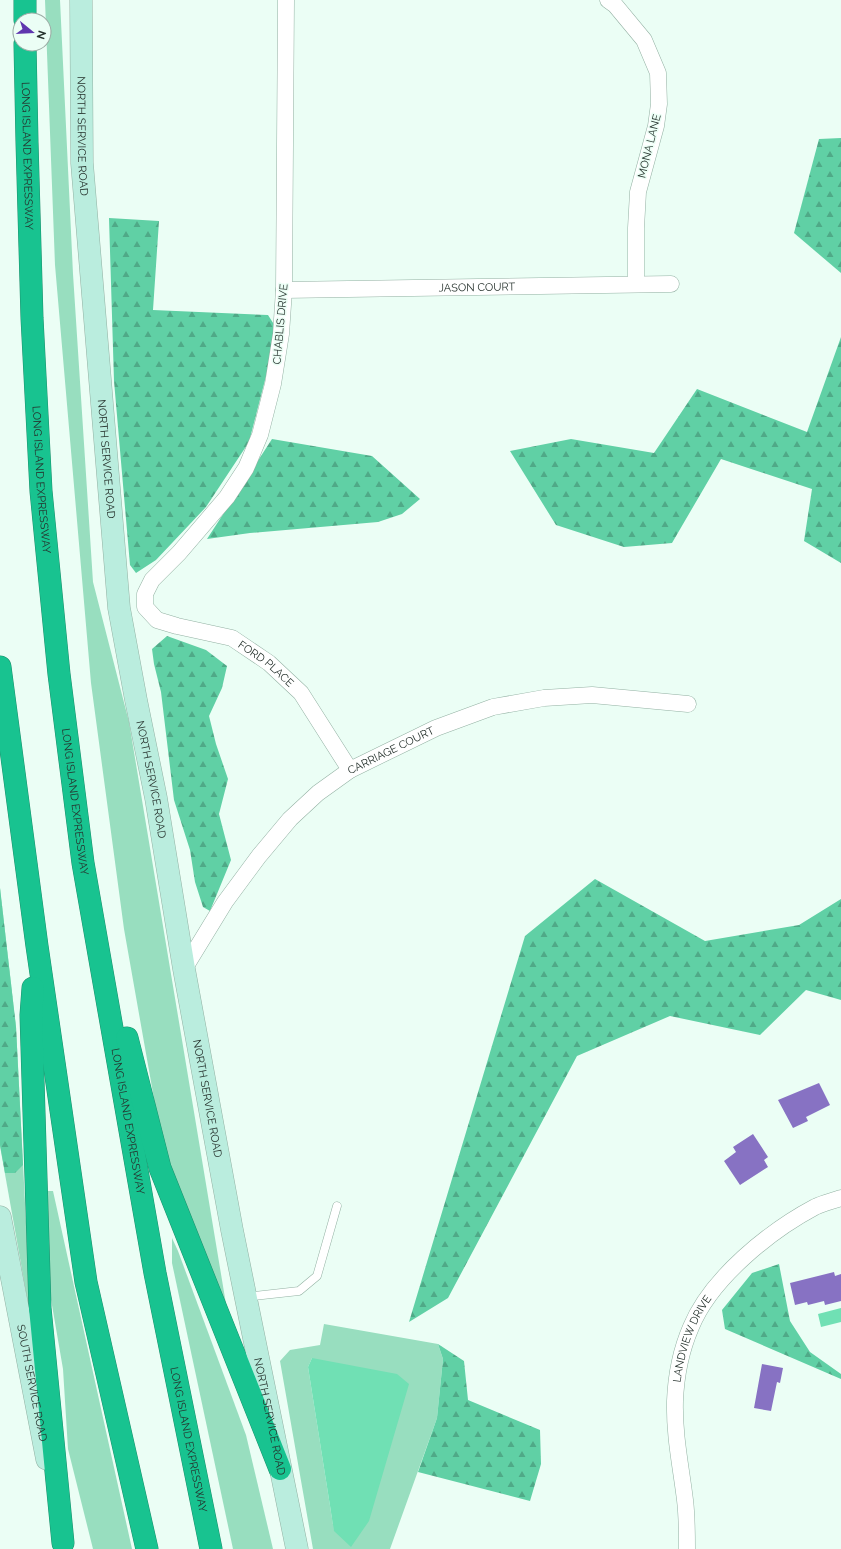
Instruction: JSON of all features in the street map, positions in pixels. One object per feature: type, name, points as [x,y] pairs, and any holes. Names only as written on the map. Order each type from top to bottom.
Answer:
[{"type":"highway","points":[[25,0],[25,12]]},
{"type":"highway","name":"LONG ISLAND EXPRESSWAY","points":[[26,52],[32,318],[41,491],[59,674],[83,863],[155,1273],[211,1549]]},
{"type":"highway","points":[[0,667],[37,946],[86,1282],[147,1549]]},
{"type":"highway","points":[[83,863],[160,1168],[280,1470]]},
{"type":"highway","points":[[37,946],[31,1015],[40,1308],[64,1546]]},
{"type":"main road","name":"NORTH SERVICE ROAD","points":[[81,0],[82,163],[119,608],[156,798],[184,970],[246,1297],[297,1549]]},
{"type":"main road","name":"SOUTH SERVICE ROAD","points":[[0,1217],[64,1546]]},
{"type":"street","name":"CHABLIS DRIVE","points":[[145,607],[145,594],[152,580],[179,553],[227,497],[246,468],[260,435],[273,384],[281,334],[284,290],[286,0]]},
{"type":"street","name":"MONA LANE","points":[[608,0],[615,5],[644,40],[658,73],[659,104],[656,126],[638,192],[636,228],[636,284]]},
{"type":"street","name":"JASON COURT","points":[[284,290],[671,284]]},
{"type":"street","name":"FORD PLACE","points":[[145,607],[156,620],[176,626],[232,638],[269,663],[301,693],[350,770]]},
{"type":"street","name":"CARRIAGE COURT","points":[[184,970],[225,902],[259,856],[290,819],[318,792],[350,770],[436,728],[493,707],[544,698],[592,695],[688,704]]},
{"type":"street","name":"LANDVIEW DRIVE","points":[[687,1549],[685,1502],[676,1442],[675,1401],[679,1362],[691,1326],[710,1294],[744,1258],[776,1230],[817,1206],[841,1198]]},
{"type":"lane","points":[[246,1297],[300,1290],[317,1276],[337,1206]]},
{"type":"shaded area","points":[[45,0],[60,0],[73,274],[93,582],[129,722],[231,1334],[165,1161],[124,929],[91,683],[55,265],[47,52],[52,52],[52,12],[45,12]]},
{"type":"shaded area","points":[[0,888],[16,1027],[31,1320],[0,1146]]},
{"type":"shaded area","points":[[44,1191],[53,1191],[132,1549],[93,1549],[68,1449],[63,1369],[48,1282]]},
{"type":"shaded area","points":[[172,1238],[246,1435],[273,1549],[233,1549],[172,1263]]},
{"type":"shaded area","points":[[841,1308],[841,1322],[821,1327],[818,1314]]},
{"type":"shaded area","points":[[324,1324],[438,1344],[443,1359],[437,1418],[390,1549],[313,1549],[280,1361],[290,1350],[320,1345]],"holes":[[[312,1358],[334,1531],[308,1367]]]},
{"type":"shaded area","points":[[312,1358],[397,1374],[409,1384],[369,1521],[351,1547],[334,1531],[308,1367]]},
{"type":"green space","points":[[841,138],[841,273],[794,233],[819,139]]},
{"type":"green space","points":[[109,218],[159,221],[153,310],[268,315],[275,326],[272,353],[249,442],[206,507],[156,560],[136,573],[130,565],[114,381]]},
{"type":"green space","points":[[841,337],[841,563],[804,541],[812,489],[721,459],[672,543],[624,547],[556,525],[510,451],[571,439],[654,453],[697,389],[807,432]]},
{"type":"green space","points":[[272,439],[372,456],[420,499],[402,514],[378,522],[250,533],[207,539]]},
{"type":"green space","points":[[167,636],[206,650],[227,666],[222,688],[209,716],[216,744],[228,779],[219,814],[231,860],[210,911],[203,907],[195,882],[190,850],[174,800],[161,692],[152,649]]},
{"type":"green space","points":[[595,879],[705,941],[799,925],[841,899],[841,1000],[806,990],[760,1035],[670,1016],[577,1056],[448,1298],[409,1322],[525,936]]},
{"type":"green space","points":[[0,888],[16,1027],[23,1165],[15,1173],[5,1173],[0,1145]]},
{"type":"green space","points":[[779,1264],[790,1321],[810,1352],[841,1374],[841,1379],[725,1329],[722,1310],[752,1273]]},
{"type":"green space","points":[[438,1344],[464,1361],[468,1400],[540,1430],[541,1464],[530,1501],[418,1472],[437,1418],[443,1359]]},
{"type":"building","points":[[819,1083],[830,1105],[806,1117],[808,1121],[793,1128],[778,1100]]},
{"type":"building","points":[[753,1134],[768,1157],[764,1160],[768,1167],[740,1185],[724,1161],[736,1152],[733,1147]]},
{"type":"building","points":[[834,1272],[835,1276],[841,1274],[841,1301],[825,1305],[824,1301],[808,1305],[807,1302],[795,1305],[790,1283]]},
{"type":"building","points":[[762,1364],[783,1368],[780,1383],[777,1382],[771,1411],[754,1408]]}]
